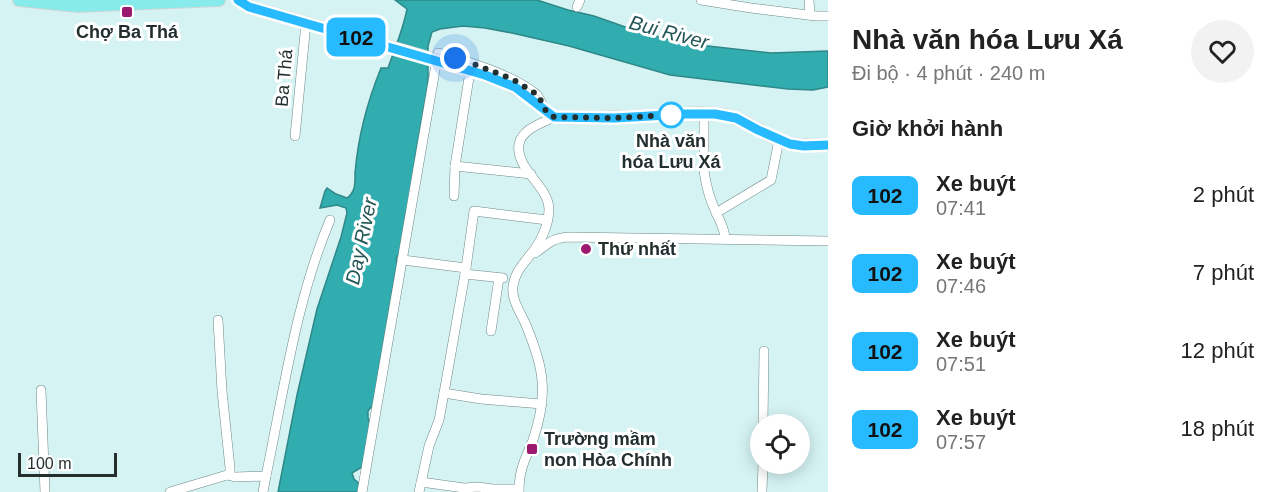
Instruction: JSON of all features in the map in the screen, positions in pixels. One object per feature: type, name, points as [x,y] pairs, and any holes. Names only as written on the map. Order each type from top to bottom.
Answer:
[{"type":"main road","points":[[19,0],[78,6],[219,0]]},
{"type":"main road","points":[[238,0],[249,7],[485,75],[515,87],[547,112],[615,118],[704,113],[736,118],[790,144],[828,145]]},
{"type":"street","points":[[701,0],[771,11],[828,16]]},
{"type":"street","points":[[770,0],[771,11]]},
{"type":"street","points":[[809,0],[810,15]]},
{"type":"street","name":"Ba Thá","points":[[295,136],[306,23]]},
{"type":"street","points":[[362,492],[438,53],[512,79],[538,95],[547,112],[520,141],[519,156],[545,197],[549,207],[547,220],[538,244],[521,264],[512,289],[514,299],[526,324],[543,383],[542,404],[533,439],[520,472],[519,490],[420,487],[429,446],[439,420],[474,211],[547,220]]},
{"type":"street","points":[[454,196],[455,166],[471,63]]},
{"type":"street","points":[[704,113],[705,180],[725,239]]},
{"type":"street","points":[[716,213],[771,180],[779,140]]},
{"type":"street","points":[[455,166],[531,174]]},
{"type":"street","points":[[263,492],[294,337],[320,243],[330,220]]},
{"type":"street","points":[[530,255],[537,253],[547,243],[560,238],[828,241]]},
{"type":"street","points":[[403,260],[514,281]]},
{"type":"street","points":[[491,331],[499,278]]},
{"type":"street","points":[[170,492],[224,476],[230,472],[218,320]]},
{"type":"street","points":[[763,414],[764,351]]},
{"type":"street","points":[[41,390],[45,492]]},
{"type":"street","points":[[444,393],[481,399],[542,404]]},
{"type":"street","points":[[762,492],[763,474]]},
{"type":"street","points":[[224,476],[266,476]]},
{"type":"water","name":"Day River","points":[[395,0],[537,0],[681,43],[771,53],[828,51],[828,87],[813,90],[788,89],[670,75],[569,46],[485,28],[463,26],[432,32],[428,46],[428,84],[415,158],[412,198],[406,211],[402,247],[396,259],[373,405],[368,411],[370,423],[362,467],[352,473],[354,479],[361,485],[360,492],[278,492],[317,309],[347,213],[346,208],[337,205],[320,208],[327,188],[347,198],[353,190],[358,146],[368,106],[381,68],[388,68],[407,9]]},
{"type":"bus line","name":"102","points":[[238,0],[249,7],[485,75],[515,87],[554,117],[615,118],[715,114],[736,118],[790,144],[828,145]]},
{"type":"place","name":"Chợ Ba Thá","points":[[127,12]]},
{"type":"place","name":"Nhà văn hóa Lưu Xá","points":[[671,115]]},
{"type":"place","name":"Thứ nhất","points":[[586,249]]},
{"type":"place","name":"Trường mầm non Hòa Chính","points":[[532,449]]},
{"type":"route","points":[[455,58],[512,79],[538,95],[546,111],[554,117],[615,118],[671,115]]},
{"type":"water label","name":"Bui River","points":[[669,32]]}]
